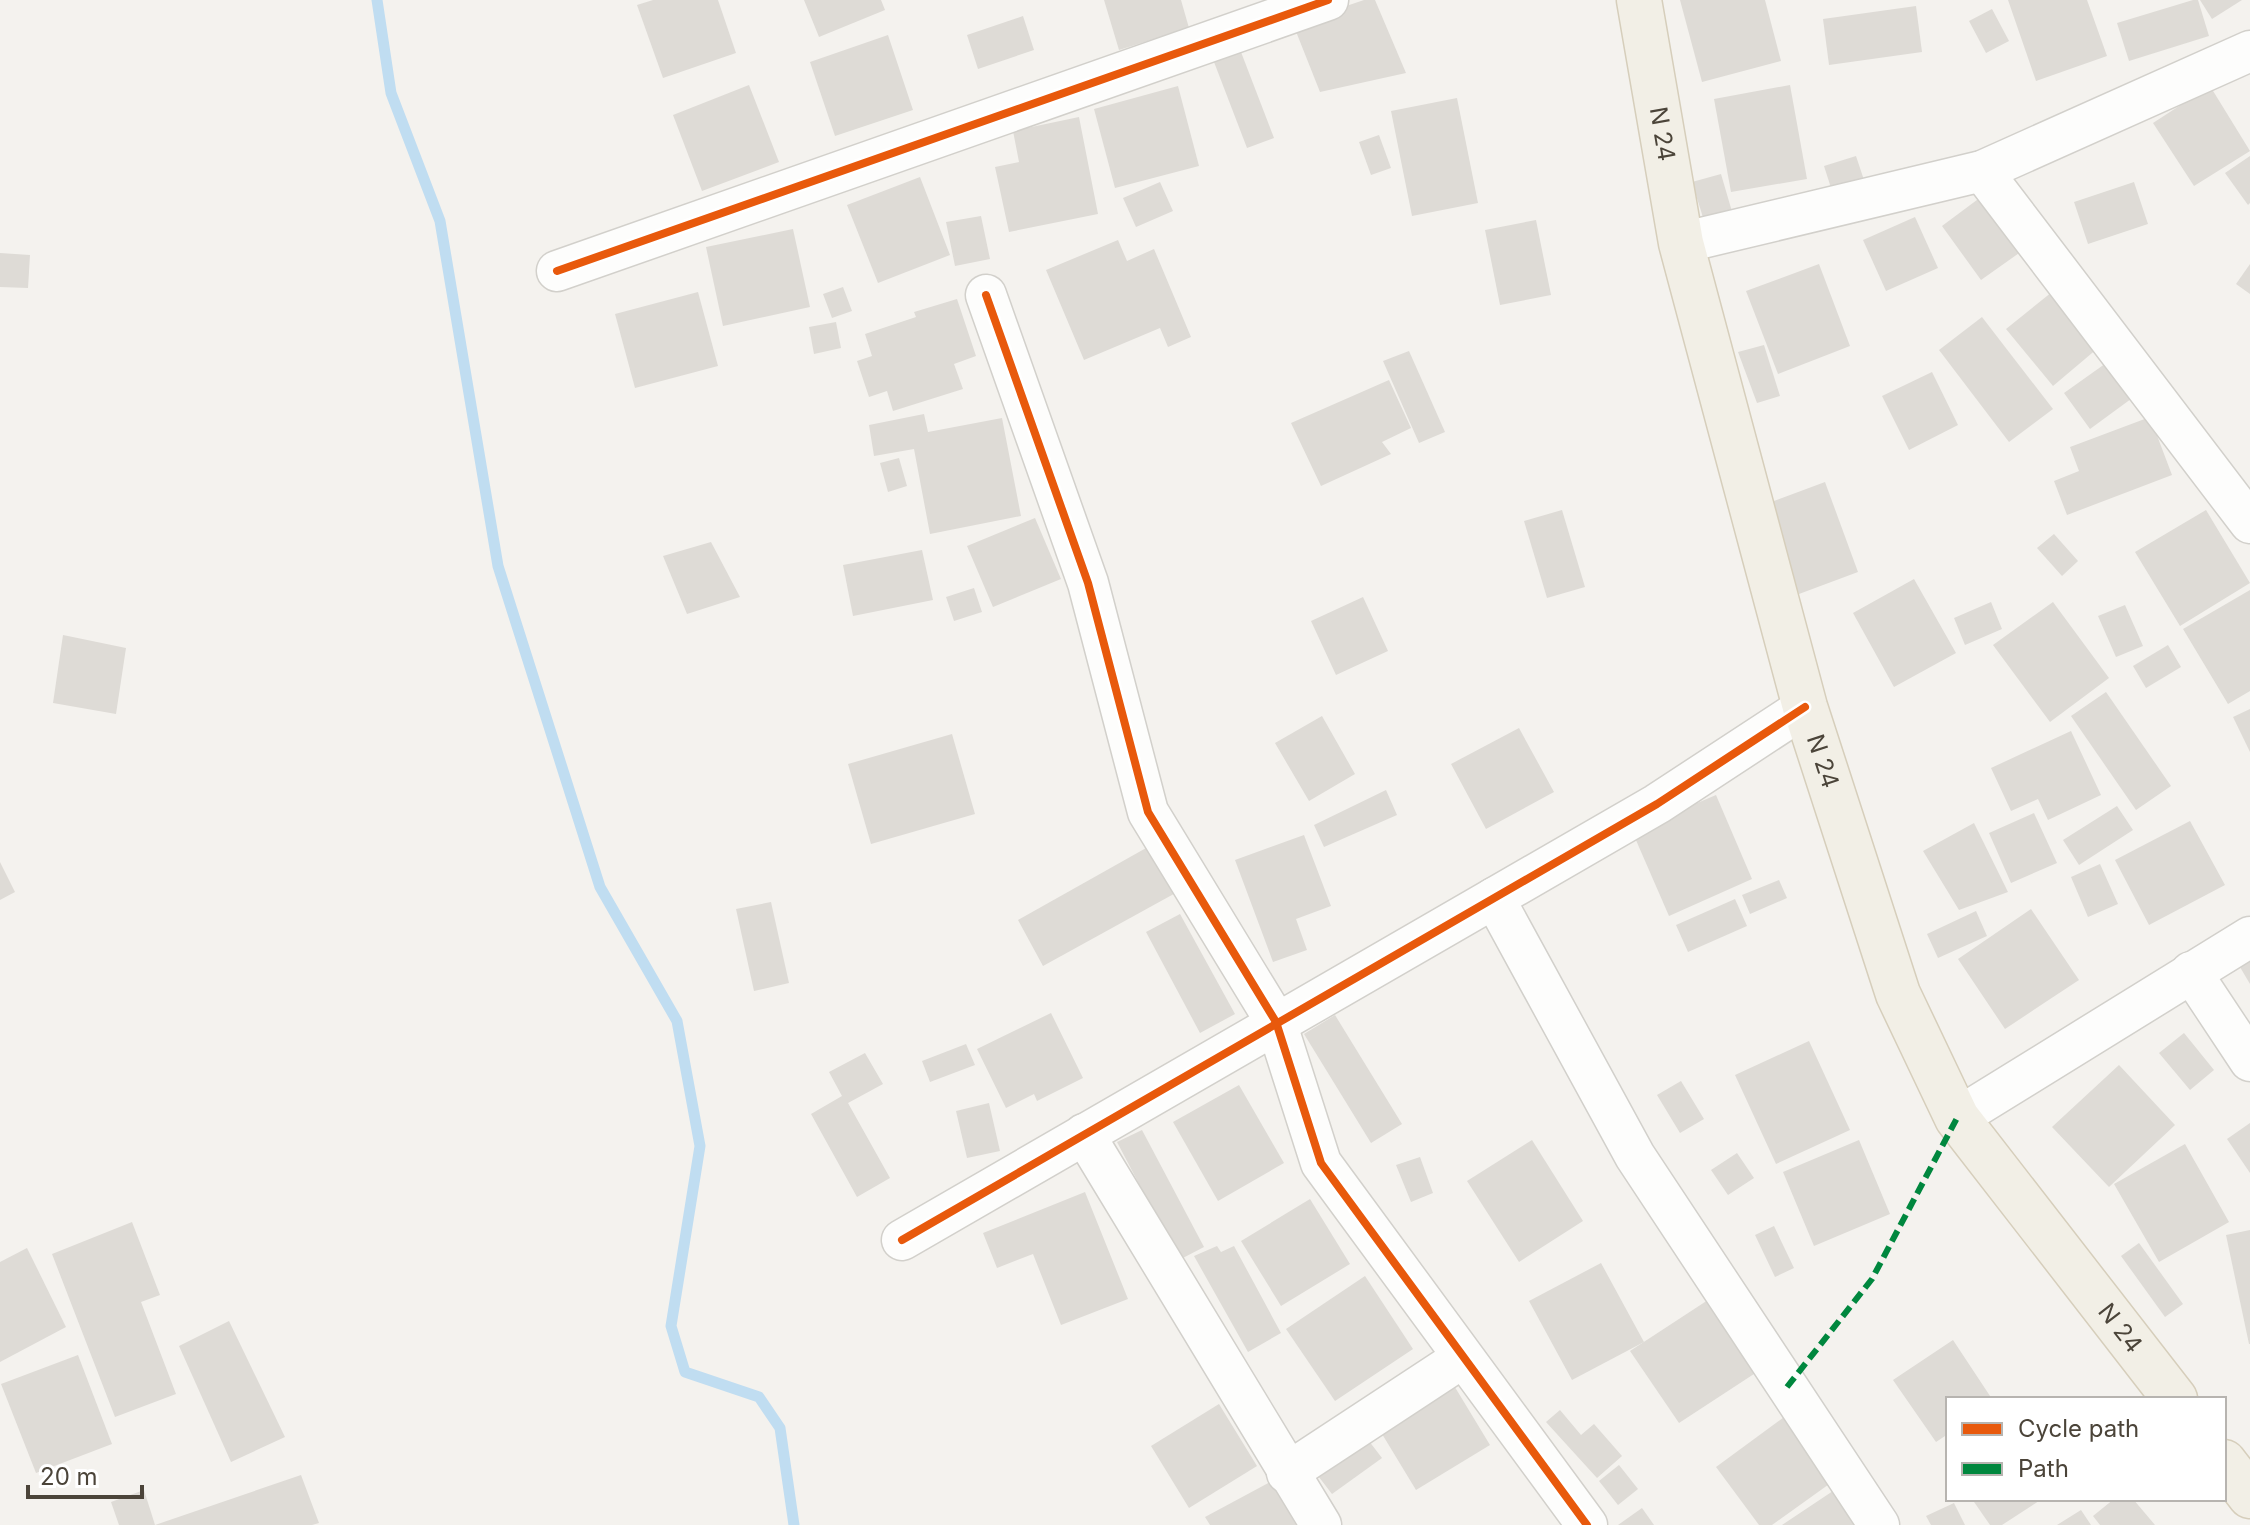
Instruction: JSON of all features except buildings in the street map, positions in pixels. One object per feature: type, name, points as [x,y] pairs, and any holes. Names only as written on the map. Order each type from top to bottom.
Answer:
[{"type":"main road","name":"N 24","points":[[1639,0],[1681,243],[1805,707],[1898,994],[1957,1118],[2173,1397]]},
{"type":"main road","points":[[2226,1465],[2250,1496]]},
{"type":"street","points":[[557,271],[1328,0]]},
{"type":"street","points":[[1681,243],[1982,171],[2250,51]]},
{"type":"street","points":[[1982,171],[2250,523]]},
{"type":"street","points":[[986,295],[1088,583],[1148,812],[1276,1022],[1321,1163],[1587,1525]]},
{"type":"street","points":[[902,1240],[1657,804],[1805,707]]},
{"type":"street","points":[[1494,898],[1635,1156],[1879,1525]]},
{"type":"street","points":[[1957,1118],[2250,937]]},
{"type":"street","points":[[2191,972],[2250,1061]]},
{"type":"street","points":[[1084,1134],[1321,1525]]},
{"type":"street","points":[[1287,1473],[1462,1358]]},
{"type":"waterway","points":[[377,0],[391,93],[440,221],[498,566],[600,887],[677,1021],[700,1146],[671,1326],[685,1372],[759,1397],[780,1428],[794,1525]]},
{"type":"marked path","points":[[1787,1387],[1872,1279],[1957,1118]]},
{"type":"cycle path","points":[[557,271],[1328,0]]},
{"type":"cycle path","points":[[986,295],[1088,583],[1148,812],[1276,1022],[1321,1163],[1587,1525]]},
{"type":"cycle path","points":[[902,1240],[1657,804],[1805,707]]}]
